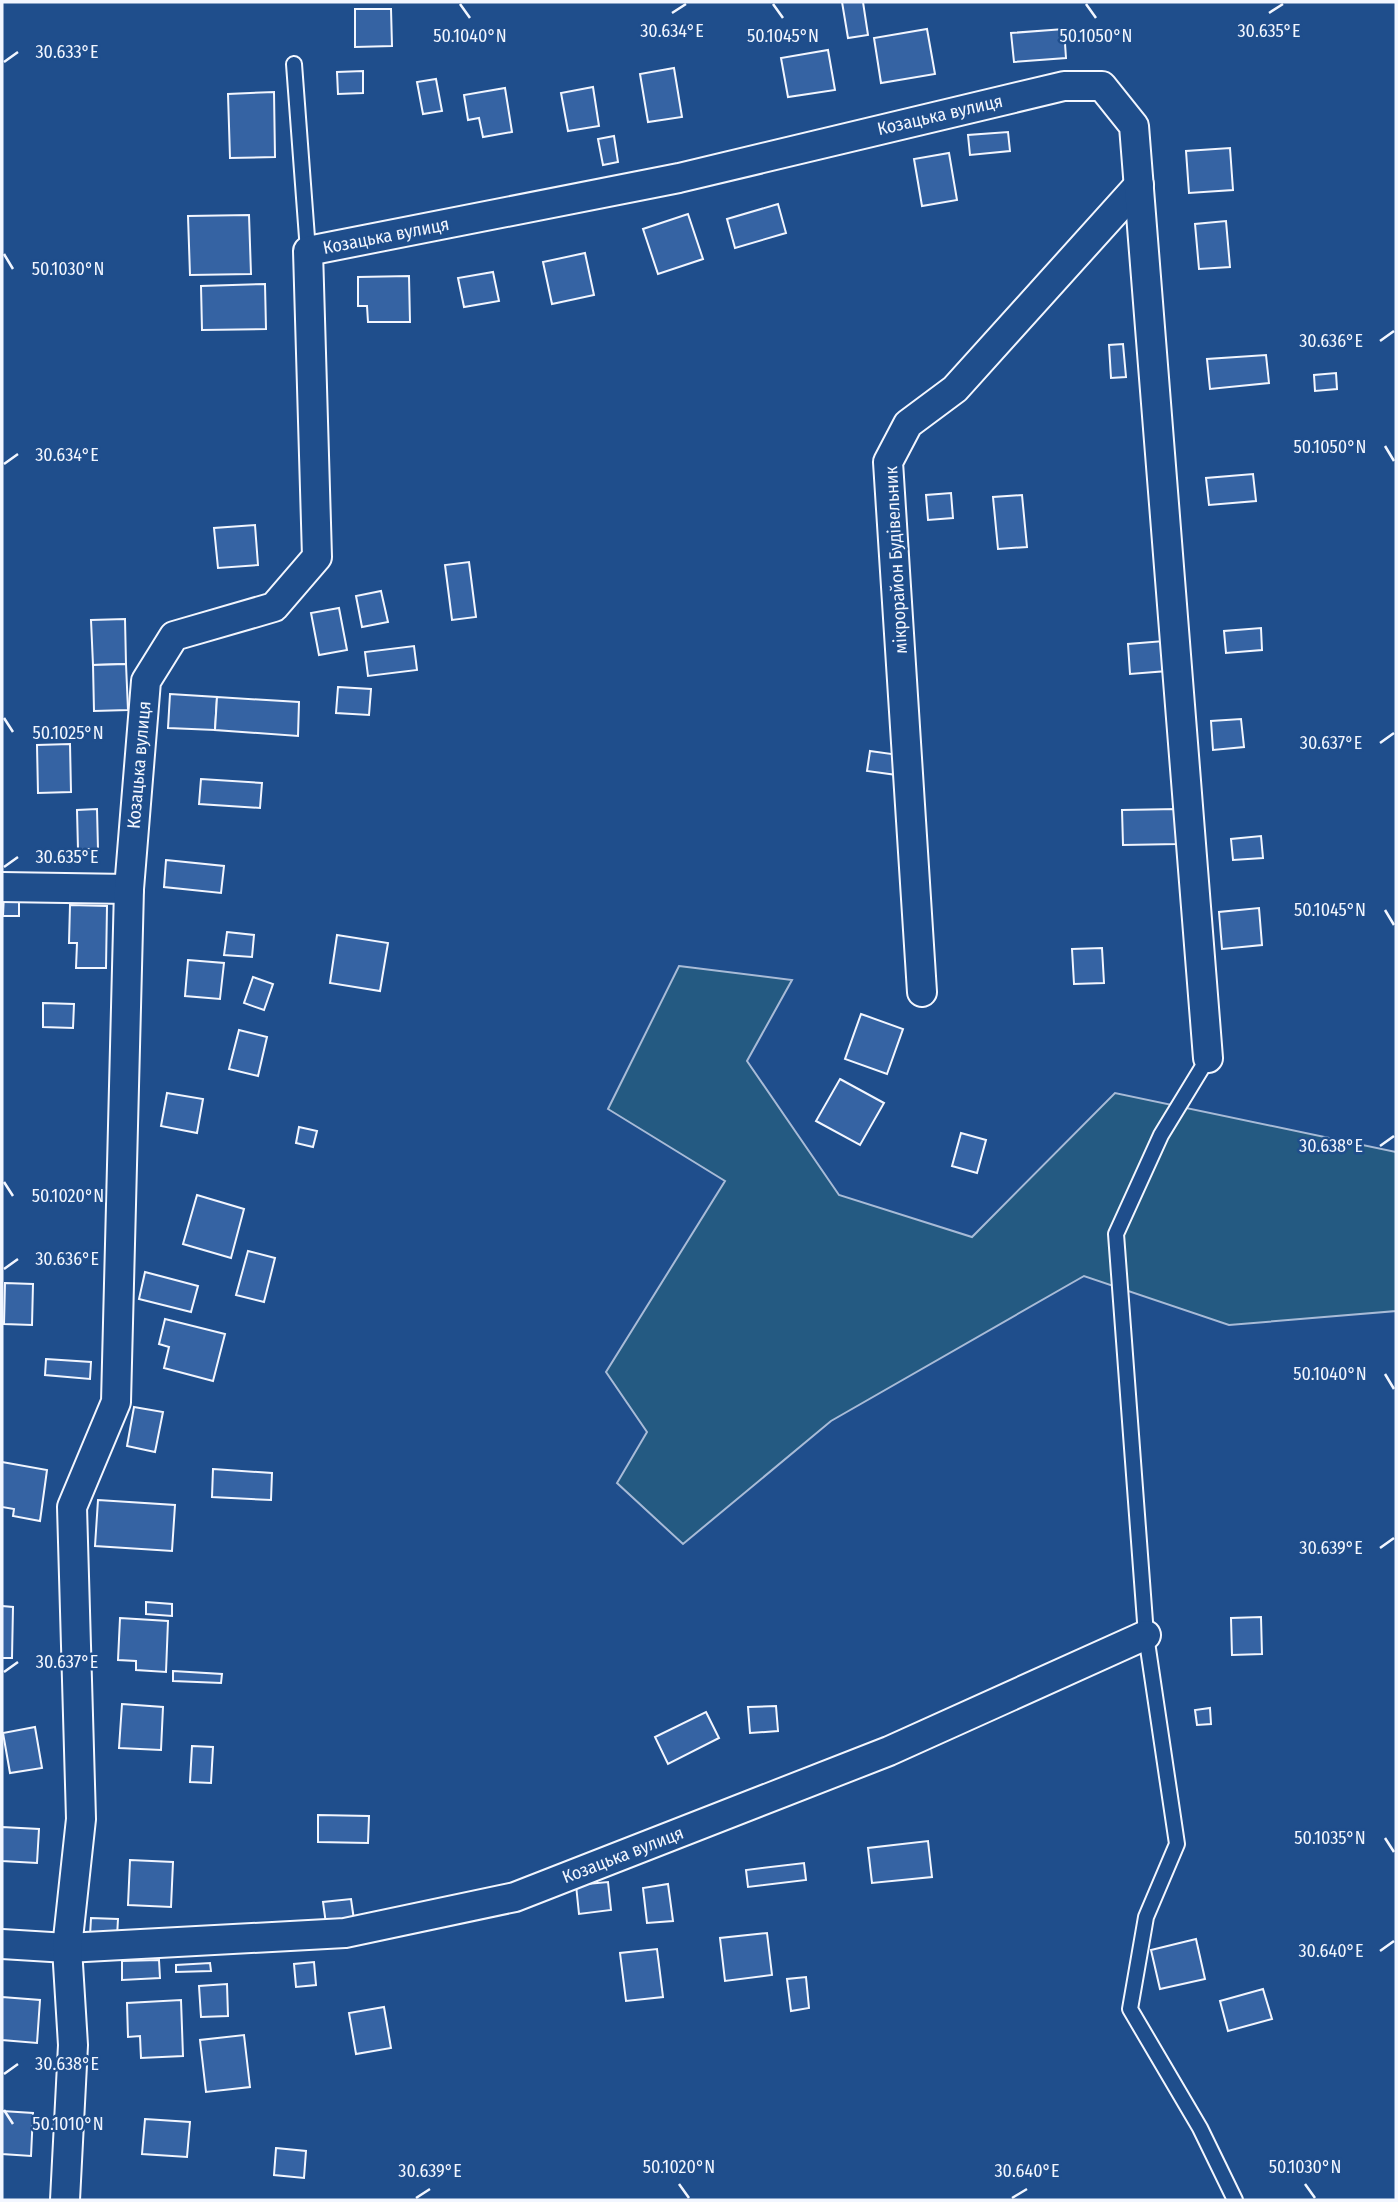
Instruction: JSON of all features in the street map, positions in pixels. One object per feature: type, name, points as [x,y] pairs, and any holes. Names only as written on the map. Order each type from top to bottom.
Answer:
[{"type":"street","name":"Козацька вулиця","points":[[65,2200],[73,2045],[66,1948],[81,1819],[72,1507],[116,1402],[129,888],[146,681],[174,636],[274,607],[317,557],[308,251],[679,178],[1064,86],[1102,86],[1135,125],[1139,185]]},
{"type":"street","name":"мікрорайон Будівельник","points":[[922,992],[888,462],[908,424],[955,389],[1139,185]]},
{"type":"street","points":[[1139,185],[1208,1058]]},
{"type":"street","points":[[2,887],[129,888]]},
{"type":"street","name":"Козацька вулиця","points":[[2,1944],[66,1948],[345,1933],[515,1897],[889,1751],[1146,1635]]},
{"type":"lane","points":[[295,64],[308,251]]},
{"type":"lane","points":[[1208,1058],[1161,1135],[1116,1234],[1146,1635],[1177,1844],[1146,1917],[1130,2009],[1200,2128],[1235,2200]]},
{"type":"shaded area","points":[[679,966],[792,980],[747,1061],[839,1195],[972,1237],[1115,1093],[1396,1152],[1396,1311],[1229,1325],[1084,1276],[831,1421],[683,1544],[617,1483],[647,1432],[606,1372],[725,1181],[608,1109]]},
{"type":"building","points":[[842,2],[863,2],[868,35],[848,38]]},
{"type":"building","points":[[355,9],[391,9],[392,46],[355,47]]},
{"type":"building","points":[[927,29],[935,74],[881,83],[874,38]]},
{"type":"building","points":[[1064,29],[1066,58],[1014,62],[1011,33]]},
{"type":"building","points":[[828,50],[835,90],[788,97],[781,58]]},
{"type":"building","points":[[674,68],[682,117],[648,122],[640,74]]},
{"type":"building","points":[[363,71],[363,93],[338,94],[337,72]]},
{"type":"building","points":[[436,79],[442,111],[423,114],[417,82]]},
{"type":"building","points":[[593,87],[599,126],[568,131],[561,93]]},
{"type":"building","points":[[505,88],[512,132],[483,137],[479,118],[468,120],[464,95]]},
{"type":"building","points":[[274,92],[275,157],[230,158],[228,94]]},
{"type":"building","points":[[1008,132],[1010,151],[970,155],[968,135]]},
{"type":"building","points":[[614,136],[618,162],[603,165],[598,139]]},
{"type":"building","points":[[1230,148],[1233,190],[1189,193],[1186,151]]},
{"type":"building","points":[[949,153],[957,200],[922,206],[914,159]]},
{"type":"building","points":[[778,204],[786,233],[735,248],[727,219]]},
{"type":"building","points":[[688,214],[703,259],[658,274],[643,229]]},
{"type":"building","points":[[249,215],[251,274],[190,275],[188,216]]},
{"type":"building","points":[[1226,221],[1230,267],[1199,269],[1195,224]]},
{"type":"building","points":[[585,253],[594,295],[552,304],[543,262]]},
{"type":"building","points":[[493,272],[499,301],[464,307],[458,278]]},
{"type":"building","points":[[409,276],[410,322],[368,322],[367,306],[358,306],[358,277]]},
{"type":"building","points":[[265,284],[266,329],[202,330],[201,286]]},
{"type":"building","points":[[1123,344],[1126,377],[1111,378],[1109,345]]},
{"type":"building","points":[[1266,355],[1269,383],[1210,389],[1207,359]]},
{"type":"building","points":[[1336,373],[1337,389],[1315,391],[1314,375]]},
{"type":"building","points":[[1253,474],[1256,501],[1209,505],[1206,478]]},
{"type":"building","points":[[951,493],[953,518],[928,520],[926,495]]},
{"type":"building","points":[[1022,495],[1027,547],[998,549],[993,497]]},
{"type":"building","points":[[255,525],[258,565],[218,568],[214,528]]},
{"type":"building","points":[[469,562],[476,617],[452,620],[445,565]]},
{"type":"building","points":[[381,591],[388,622],[362,627],[356,596]]},
{"type":"building","points":[[339,608],[347,650],[319,655],[311,613]]},
{"type":"building","points":[[125,619],[126,664],[93,665],[91,620]]},
{"type":"building","points":[[1261,628],[1262,650],[1226,653],[1224,631]]},
{"type":"building","points":[[1164,641],[1167,671],[1130,674],[1128,644]]},
{"type":"building","points":[[414,646],[417,670],[368,676],[365,652]]},
{"type":"building","points":[[126,664],[128,710],[94,711],[93,665]]},
{"type":"building","points":[[338,687],[371,689],[369,715],[336,713]]},
{"type":"building","points":[[170,694],[217,697],[215,730],[168,728]]},
{"type":"building","points":[[217,697],[299,702],[298,736],[215,730]]},
{"type":"building","points":[[1241,719],[1244,747],[1213,750],[1211,721]]},
{"type":"building","points":[[70,744],[71,792],[38,793],[37,745]]},
{"type":"building","points":[[870,751],[899,755],[897,775],[867,771]]},
{"type":"building","points":[[201,779],[262,783],[260,808],[199,804]]},
{"type":"building","points":[[97,809],[98,849],[78,849],[77,810]]},
{"type":"building","points":[[1177,809],[1178,844],[1123,845],[1122,810]]},
{"type":"building","points":[[1261,836],[1263,858],[1233,860],[1231,839]]},
{"type":"building","points":[[166,860],[224,866],[221,893],[164,887]]},
{"type":"building","points":[[4,893],[19,893],[19,916],[3,916]]},
{"type":"building","points":[[70,905],[107,906],[106,968],[76,968],[77,943],[69,943]]},
{"type":"building","points":[[1259,908],[1262,945],[1222,949],[1219,912]]},
{"type":"building","points":[[227,932],[254,935],[252,957],[224,955]]},
{"type":"building","points":[[337,935],[388,943],[380,991],[330,983]]},
{"type":"building","points":[[1102,948],[1104,983],[1074,984],[1072,949]]},
{"type":"building","points":[[188,960],[224,963],[220,999],[185,996]]},
{"type":"building","points":[[253,977],[273,984],[264,1010],[244,1003]]},
{"type":"building","points":[[43,1003],[74,1004],[73,1028],[43,1027]]},
{"type":"building","points":[[861,1014],[903,1029],[887,1074],[845,1059]]},
{"type":"building","points":[[239,1030],[267,1037],[258,1076],[229,1069]]},
{"type":"building","points":[[840,1079],[884,1103],[860,1145],[816,1121]]},
{"type":"building","points":[[167,1093],[203,1099],[197,1133],[161,1126]]},
{"type":"building","points":[[299,1127],[317,1131],[313,1147],[296,1143]]},
{"type":"building","points":[[961,1133],[986,1140],[977,1173],[952,1166]]},
{"type":"building","points":[[197,1195],[244,1209],[231,1258],[183,1244]]},
{"type":"building","points":[[248,1251],[275,1258],[264,1302],[236,1295]]},
{"type":"building","points":[[145,1272],[198,1286],[191,1312],[139,1299]]},
{"type":"building","points":[[5,1283],[33,1284],[32,1325],[4,1324]]},
{"type":"building","points":[[165,1319],[225,1334],[213,1381],[164,1368],[169,1347],[159,1344]]},
{"type":"building","points":[[46,1359],[91,1362],[90,1379],[45,1375]]},
{"type":"building","points":[[134,1407],[163,1412],[155,1452],[127,1446]]},
{"type":"building","points":[[2,1462],[47,1470],[40,1521],[13,1516],[14,1509],[2,1507]]},
{"type":"building","points":[[213,1469],[272,1473],[271,1500],[212,1497]]},
{"type":"building","points":[[98,1500],[175,1505],[172,1551],[95,1546]]},
{"type":"building","points":[[146,1602],[172,1604],[172,1616],[146,1614]]},
{"type":"building","points":[[2,1606],[13,1607],[12,1658],[2,1658]]},
{"type":"building","points":[[1261,1617],[1262,1654],[1232,1655],[1231,1618]]},
{"type":"building","points":[[120,1618],[168,1621],[166,1672],[136,1670],[136,1661],[118,1660]]},
{"type":"building","points":[[173,1671],[222,1674],[221,1683],[173,1681]]},
{"type":"building","points":[[122,1704],[163,1707],[161,1750],[119,1748]]},
{"type":"building","points":[[776,1706],[778,1731],[750,1733],[748,1707]]},
{"type":"building","points":[[1210,1708],[1211,1724],[1197,1725],[1195,1710]]},
{"type":"building","points":[[706,1712],[719,1738],[668,1764],[655,1737]]},
{"type":"building","points":[[35,1727],[42,1768],[10,1773],[3,1733]]},
{"type":"building","points":[[192,1746],[213,1747],[211,1783],[190,1782]]},
{"type":"building","points":[[318,1815],[369,1816],[368,1843],[318,1842]]},
{"type":"building","points":[[2,1827],[39,1829],[37,1863],[2,1861]]},
{"type":"building","points":[[928,1841],[932,1877],[872,1883],[868,1848]]},
{"type":"building","points":[[130,1860],[173,1862],[171,1907],[128,1905]]},
{"type":"building","points":[[804,1863],[806,1880],[748,1887],[746,1870]]},
{"type":"building","points":[[608,1882],[611,1910],[579,1914],[576,1885]]},
{"type":"building","points":[[668,1884],[673,1921],[647,1923],[643,1888]]},
{"type":"building","points":[[351,1899],[354,1920],[326,1924],[323,1902]]},
{"type":"building","points":[[91,1918],[118,1919],[117,1937],[90,1936]]},
{"type":"building","points":[[767,1933],[772,1975],[725,1981],[720,1938]]},
{"type":"building","points":[[1196,1939],[1205,1979],[1160,1989],[1151,1950]]},
{"type":"building","points":[[657,1949],[663,1997],[626,2001],[620,1953]]},
{"type":"building","points":[[159,1960],[160,1978],[122,1980],[122,1961]]},
{"type":"building","points":[[314,1962],[316,1985],[296,1987],[294,1964]]},
{"type":"building","points":[[210,1963],[211,1971],[176,1972],[176,1965]]},
{"type":"building","points":[[806,1977],[809,2008],[791,2011],[787,1979]]},
{"type":"building","points":[[227,1984],[228,2016],[201,2017],[199,1986]]},
{"type":"building","points":[[1263,1989],[1272,2019],[1228,2031],[1220,2001]]},
{"type":"building","points":[[2,1997],[40,2000],[37,2043],[2,2040]]},
{"type":"building","points":[[181,2000],[183,2056],[141,2058],[140,2036],[128,2037],[127,2003]]},
{"type":"building","points":[[384,2007],[391,2048],[356,2054],[349,2013]]},
{"type":"building","points":[[244,2035],[250,2087],[206,2092],[200,2040]]},
{"type":"building","points":[[2,2111],[33,2113],[31,2156],[2,2154]]},
{"type":"building","points":[[145,2119],[190,2122],[187,2157],[142,2154]]},
{"type":"building","points":[[276,2148],[306,2151],[304,2178],[274,2175]]}]
